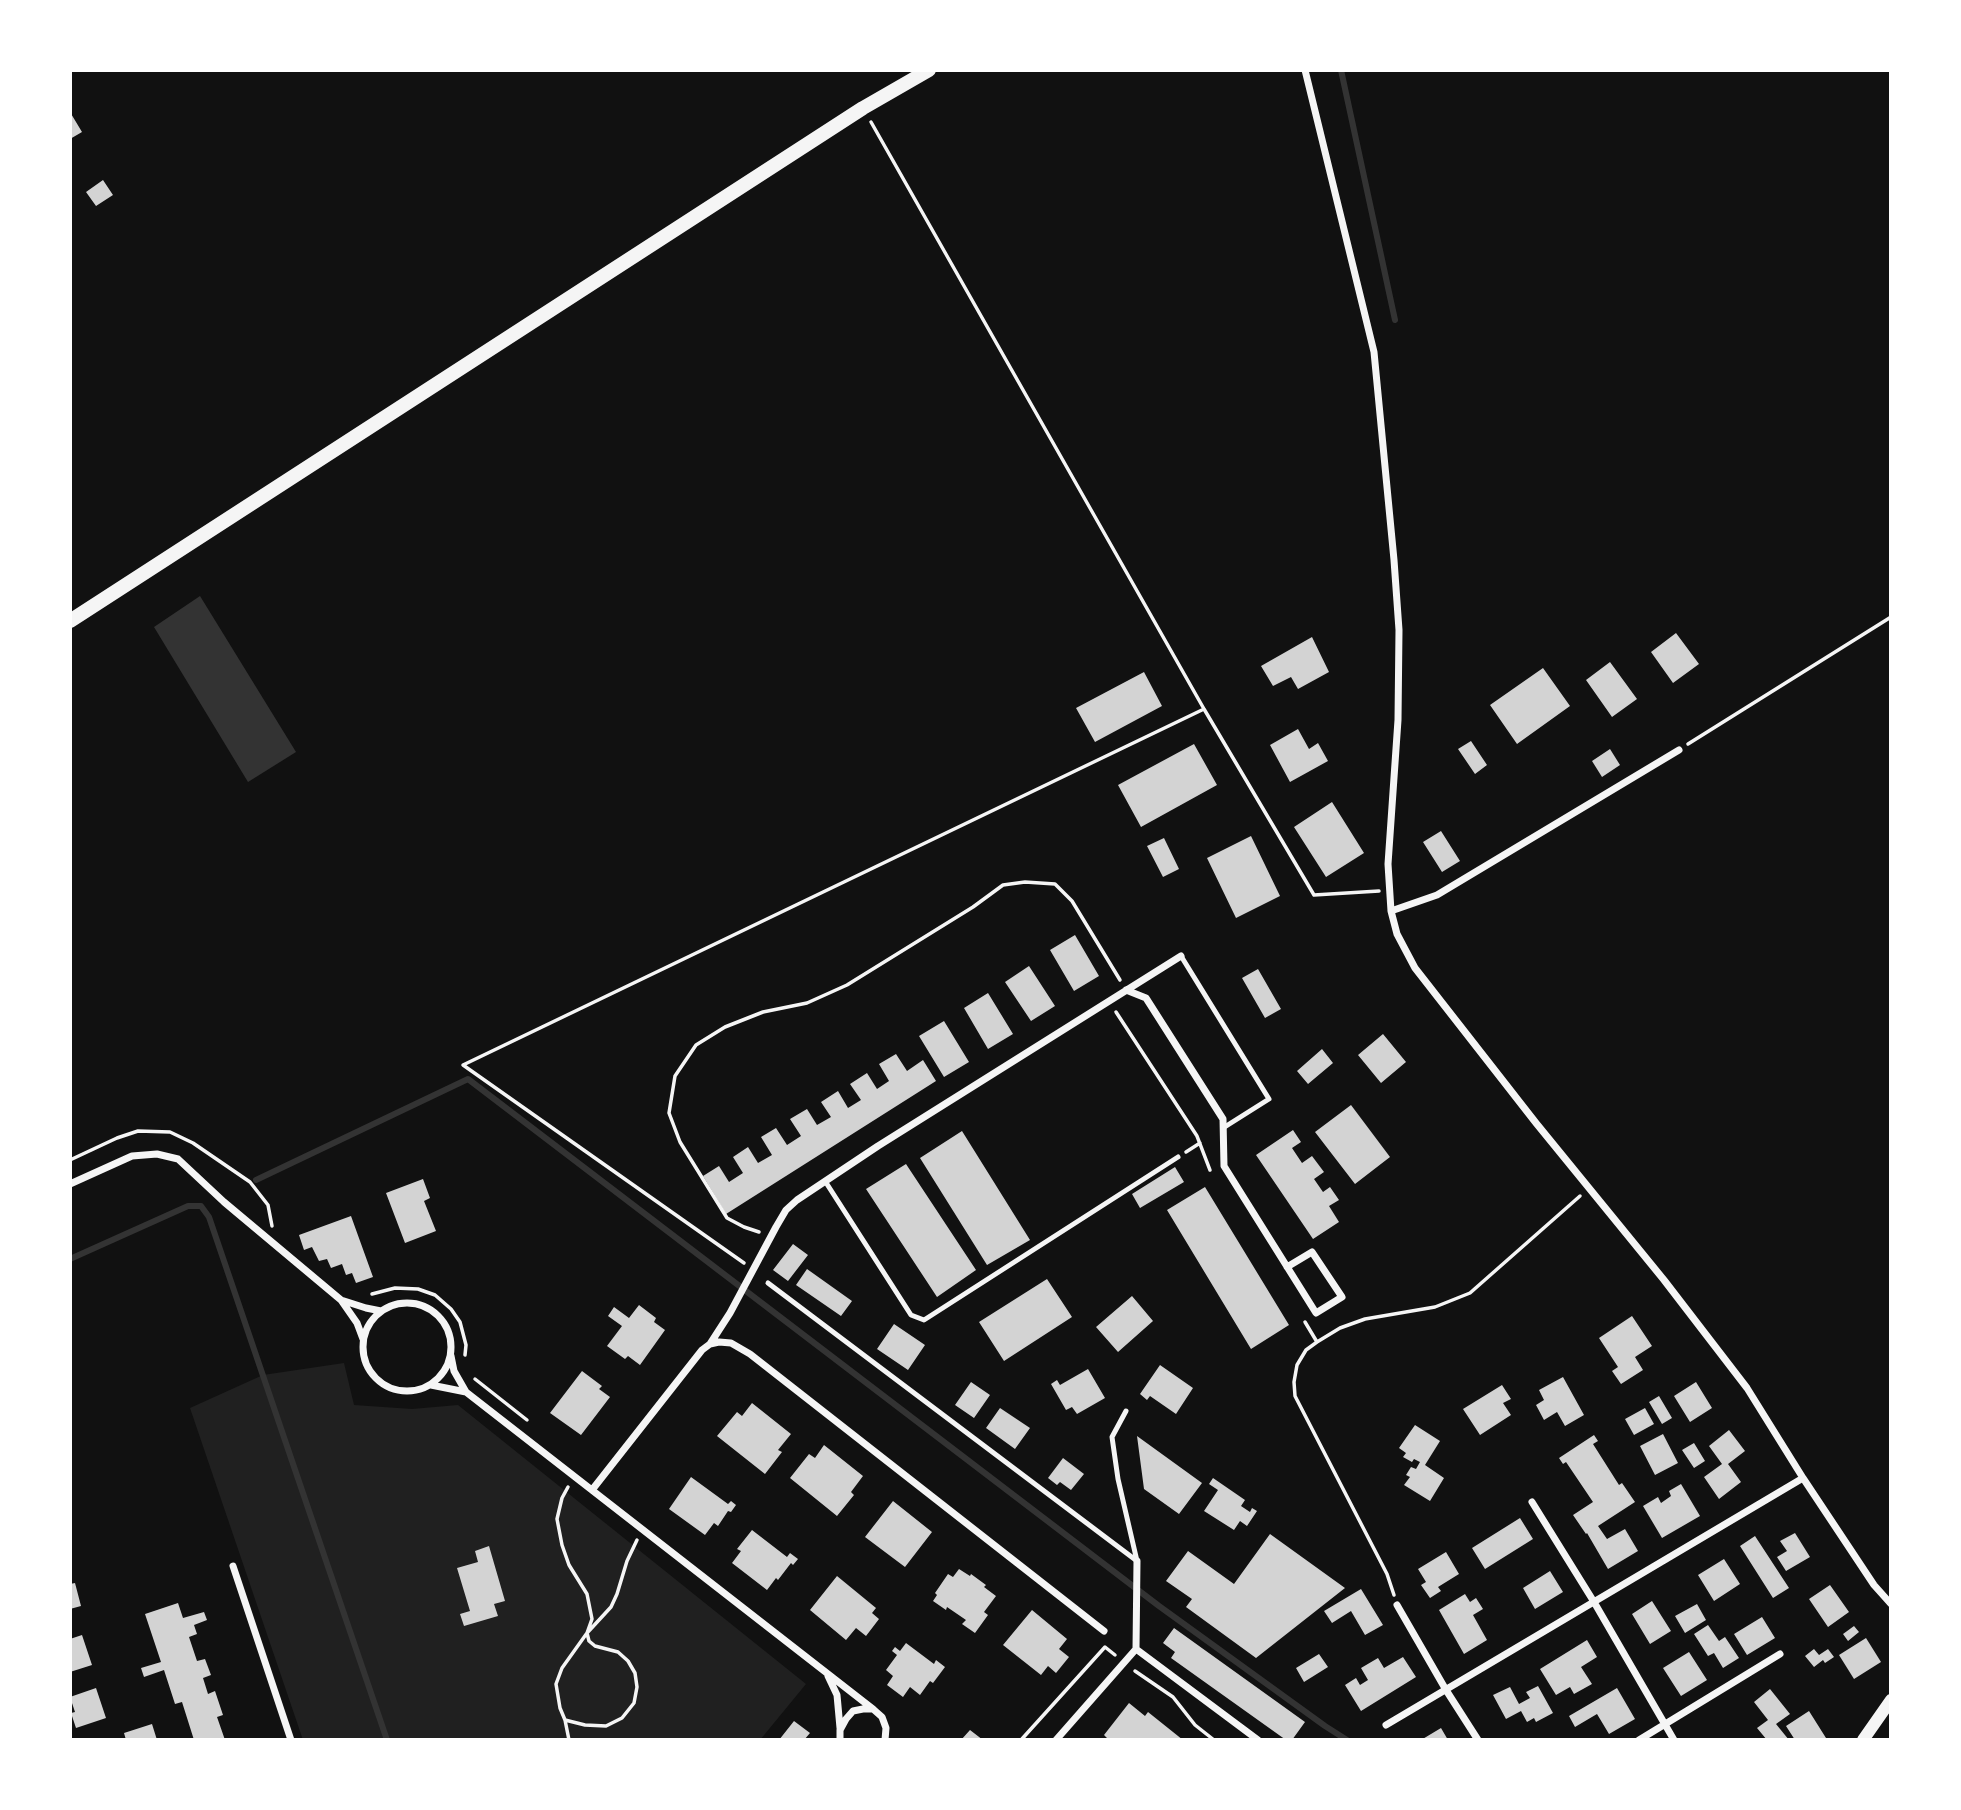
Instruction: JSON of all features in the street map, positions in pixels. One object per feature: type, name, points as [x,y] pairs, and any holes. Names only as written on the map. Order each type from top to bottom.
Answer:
[{"type":"main road","points":[[70,621],[863,108],[926,71]]},
{"type":"street","points":[[1305,70],[1374,352],[1399,630],[1398,720],[1388,864],[1388,890],[1397,934],[1415,968],[1747,1388],[1874,1585],[1891,1604]]},
{"type":"street","points":[[1391,911],[1437,895],[1679,750]]},
{"type":"street","points":[[592,1490],[702,1350],[710,1344],[730,1313],[786,1210],[797,1200],[1181,956]]},
{"type":"street","points":[[1126,990],[1146,998],[1223,1119],[1224,1166],[1287,1267],[1316,1313],[1342,1297],[1312,1252],[1287,1267]]},
{"type":"street","points":[[70,1184],[132,1156],[157,1154],[178,1159],[224,1202],[341,1300],[357,1323],[363,1339],[363,1355],[370,1372],[382,1384],[397,1391],[414,1391],[431,1385],[443,1373],[451,1356]]},
{"type":"street","points":[[341,1300],[381,1311]]},
{"type":"street","points":[[363,1339],[371,1322],[388,1307],[405,1303],[420,1305],[437,1314],[447,1329],[451,1340],[454,1371],[466,1392],[873,1709],[882,1717],[886,1728],[885,1740]]},
{"type":"street","points":[[710,1344],[731,1343],[750,1354],[1104,1631]]},
{"type":"street","points":[[431,1385],[466,1392]]},
{"type":"street","points":[[1386,1725],[1803,1478]]},
{"type":"street","points":[[1532,1502],[1674,1740]]},
{"type":"street","points":[[1056,1740],[1136,1649],[1137,1561]]},
{"type":"street","points":[[233,1566],[291,1740]]},
{"type":"street","points":[[1397,1605],[1478,1740]]},
{"type":"street","points":[[1136,1649],[1258,1740]]},
{"type":"street","points":[[1639,1740],[1780,1654]]},
{"type":"street","points":[[823,1670],[837,1695],[840,1740]]},
{"type":"street","points":[[1863,1740],[1891,1700]]},
{"type":"street","points":[[840,1730],[853,1711],[873,1709]]},
{"type":"lane","points":[[1181,956],[1269,1098],[1223,1129]]},
{"type":"lane","points":[[825,1181],[911,1315],[924,1320],[1178,1157]]},
{"type":"lane","points":[[768,1283],[1137,1561]]},
{"type":"lane","points":[[1126,1410],[1112,1437],[1118,1479],[1137,1561]]},
{"type":"path","points":[[863,108],[1204,709],[1314,895],[1388,890]]},
{"type":"path","points":[[1679,750],[1891,617]]},
{"type":"path","points":[[753,1270],[463,1065],[1204,709]]},
{"type":"path","points":[[771,1235],[744,1227],[727,1217],[680,1142],[668,1113],[675,1076],[696,1045],[724,1027],[762,1012],[807,1003],[847,985],[973,907],[1003,885],[1025,882],[1055,884],[1072,901],[1126,990]]},
{"type":"path","points":[[1109,1001],[1197,1136],[1211,1171]]},
{"type":"path","points":[[70,1160],[138,1131],[170,1132],[193,1143],[250,1182],[268,1205],[273,1228]]},
{"type":"path","points":[[1397,1605],[1387,1574],[1295,1396],[1293,1382],[1297,1365],[1306,1350],[1340,1328],[1365,1319],[1435,1307],[1469,1293],[1589,1188]]},
{"type":"path","points":[[362,1294],[375,1294],[395,1288],[418,1289],[435,1295],[460,1322],[466,1345],[464,1362]]},
{"type":"path","points":[[1303,1319],[1317,1342]]},
{"type":"path","points":[[468,1373],[530,1423]]},
{"type":"path","points":[[565,1720],[606,1726],[622,1718],[634,1703],[637,1687],[635,1673],[628,1661],[618,1652],[595,1646],[589,1641],[587,1633],[592,1619],[587,1594],[569,1565],[557,1519],[562,1497],[575,1477]]},
{"type":"path","points":[[569,1740],[556,1684],[562,1668],[587,1633],[611,1607],[627,1561],[642,1529]]},
{"type":"path","points":[[1021,1740],[1105,1647],[1173,1697],[1195,1725],[1214,1740]]},
{"type":"shaded area","points":[[200,596],[296,752],[248,782],[154,627]]},
{"type":"shaded area","points":[[344,1363],[354,1405],[412,1409],[458,1405],[806,1684],[760,1740],[303,1740],[190,1408],[263,1375]]},
{"type":"building","points":[[70,112],[82,132],[70,139]]},
{"type":"building","points":[[103,180],[113,195],[96,206],[86,192]]},
{"type":"building","points":[[1676,633],[1699,664],[1673,683],[1651,652]]},
{"type":"building","points":[[1312,637],[1329,672],[1298,689],[1291,677],[1273,686],[1261,666]]},
{"type":"building","points":[[1610,662],[1637,699],[1612,717],[1586,680]]},
{"type":"building","points":[[1543,668],[1570,706],[1517,744],[1490,705]]},
{"type":"building","points":[[1144,672],[1162,706],[1095,742],[1076,708]]},
{"type":"building","points":[[1298,729],[1309,749],[1318,743],[1328,761],[1290,782],[1270,745]]},
{"type":"building","points":[[1471,741],[1487,765],[1475,774],[1458,749]]},
{"type":"building","points":[[1194,744],[1217,785],[1141,827],[1118,785]]},
{"type":"building","points":[[1610,749],[1620,765],[1602,777],[1592,761]]},
{"type":"building","points":[[1332,802],[1364,853],[1326,877],[1294,827]]},
{"type":"building","points":[[1441,831],[1460,861],[1442,872],[1423,842]]},
{"type":"building","points":[[1251,836],[1280,896],[1236,918],[1207,858]]},
{"type":"building","points":[[1164,838],[1179,869],[1163,877],[1147,846]]},
{"type":"building","points":[[1075,935],[1099,976],[1074,991],[1050,950]]},
{"type":"building","points":[[1029,966],[1055,1006],[1031,1021],[1005,982]]},
{"type":"building","points":[[1258,969],[1281,1009],[1265,1018],[1242,978]]},
{"type":"building","points":[[988,993],[1013,1034],[988,1049],[964,1008]]},
{"type":"building","points":[[944,1021],[969,1062],[944,1077],[919,1036]]},
{"type":"building","points":[[1383,1034],[1406,1062],[1381,1083],[1358,1055]]},
{"type":"building","points":[[1322,1049],[1333,1063],[1308,1084],[1297,1071]]},
{"type":"building","points":[[896,1054],[907,1071],[923,1060],[936,1081],[726,1214],[703,1176],[719,1166],[729,1182],[743,1173],[733,1157],[748,1147],[758,1163],[772,1155],[761,1137],[776,1128],[787,1145],[801,1136],[790,1119],[807,1109],[817,1125],[831,1117],[821,1102],[838,1091],[848,1108],[861,1100],[850,1084],[867,1073],[877,1089],[889,1081],[879,1064]]},
{"type":"building","points":[[1351,1105],[1390,1157],[1355,1184],[1315,1132]]},
{"type":"building","points":[[1293,1130],[1301,1142],[1292,1148],[1302,1163],[1312,1156],[1324,1172],[1314,1179],[1323,1192],[1330,1187],[1339,1200],[1329,1206],[1339,1222],[1313,1239],[1256,1155]]},
{"type":"building","points":[[962,1131],[1030,1240],[987,1265],[920,1158]]},
{"type":"building","points":[[906,1164],[976,1270],[937,1297],[866,1189]]},
{"type":"building","points":[[1175,1167],[1184,1182],[1140,1208],[1132,1194]]},
{"type":"building","points":[[423,1179],[430,1198],[424,1201],[436,1231],[405,1243],[386,1193]]},
{"type":"building","points":[[1205,1187],[1289,1325],[1251,1349],[1167,1210]]},
{"type":"building","points":[[351,1216],[373,1277],[356,1283],[352,1273],[346,1275],[342,1264],[331,1268],[327,1259],[319,1261],[312,1247],[304,1250],[299,1235]]},
{"type":"building","points":[[793,1244],[808,1255],[788,1281],[773,1270]]},
{"type":"building","points":[[807,1269],[852,1301],[841,1316],[796,1285]]},
{"type":"building","points":[[1047,1279],[1072,1317],[1004,1361],[979,1322]]},
{"type":"building","points":[[1132,1296],[1153,1321],[1118,1352],[1096,1327]]},
{"type":"building","points":[[639,1305],[656,1318],[654,1322],[665,1330],[640,1365],[628,1356],[625,1359],[607,1346],[622,1326],[608,1316],[614,1307],[629,1318]]},
{"type":"building","points":[[1632,1316],[1652,1346],[1635,1357],[1643,1370],[1621,1384],[1612,1371],[1618,1367],[1599,1338]]},
{"type":"building","points":[[894,1324],[925,1345],[908,1370],[877,1349]]},
{"type":"building","points":[[1160,1365],[1193,1388],[1176,1414],[1150,1396],[1147,1400],[1140,1394]]},
{"type":"building","points":[[1088,1369],[1105,1398],[1077,1414],[1072,1407],[1066,1410],[1051,1384],[1057,1380],[1060,1385]]},
{"type":"building","points":[[582,1371],[602,1386],[599,1389],[610,1397],[581,1435],[550,1413]]},
{"type":"building","points":[[1563,1377],[1584,1415],[1565,1426],[1557,1412],[1544,1420],[1536,1405],[1544,1400],[1539,1390]]},
{"type":"building","points":[[971,1382],[990,1395],[974,1418],[955,1405]]},
{"type":"building","points":[[1696,1382],[1712,1408],[1690,1422],[1674,1396]]},
{"type":"building","points":[[1502,1385],[1511,1399],[1503,1403],[1511,1415],[1480,1435],[1463,1409]]},
{"type":"building","points":[[1659,1396],[1672,1418],[1662,1424],[1649,1402]]},
{"type":"building","points":[[752,1403],[791,1434],[778,1450],[782,1452],[765,1474],[717,1436],[737,1412],[742,1416]]},
{"type":"building","points":[[1000,1408],[1030,1428],[1015,1449],[986,1428]]},
{"type":"building","points":[[1645,1408],[1654,1424],[1634,1435],[1625,1419]]},
{"type":"building","points":[[1415,1425],[1440,1441],[1425,1465],[1444,1478],[1430,1501],[1404,1485],[1410,1477],[1406,1475],[1411,1467],[1416,1469],[1420,1462],[1414,1459],[1412,1462],[1403,1457],[1406,1453],[1399,1448]]},
{"type":"building","points":[[1729,1430],[1745,1451],[1728,1464],[1741,1482],[1719,1499],[1704,1477],[1722,1464],[1709,1446]]},
{"type":"building","points":[[1663,1434],[1678,1463],[1655,1475],[1640,1446]]},
{"type":"building","points":[[1594,1435],[1598,1441],[1593,1444],[1619,1485],[1622,1483],[1635,1502],[1598,1526],[1607,1539],[1625,1529],[1638,1551],[1608,1569],[1573,1515],[1593,1502],[1566,1462],[1563,1464],[1559,1458]]},
{"type":"building","points":[[1137,1436],[1202,1483],[1179,1514],[1144,1489]]},
{"type":"building","points":[[1694,1443],[1705,1461],[1694,1468],[1682,1450]]},
{"type":"building","points":[[824,1445],[863,1476],[851,1492],[854,1495],[837,1516],[790,1478],[809,1454],[815,1458]]},
{"type":"building","points":[[1063,1458],[1084,1474],[1071,1490],[1048,1478]]},
{"type":"building","points":[[691,1477],[728,1504],[731,1501],[736,1505],[731,1512],[728,1511],[718,1526],[714,1523],[705,1535],[669,1509]]},
{"type":"building","points":[[1213,1478],[1245,1500],[1241,1506],[1250,1512],[1252,1508],[1257,1511],[1247,1526],[1240,1521],[1234,1530],[1204,1511],[1218,1490],[1209,1484]]},
{"type":"building","points":[[1681,1484],[1700,1516],[1662,1538],[1643,1506],[1658,1497],[1661,1503],[1671,1496],[1669,1491]]},
{"type":"building","points":[[893,1501],[932,1532],[905,1567],[865,1537]]},
{"type":"building","points":[[1520,1518],[1533,1539],[1485,1569],[1472,1548]]},
{"type":"building","points":[[752,1530],[787,1557],[790,1553],[798,1559],[793,1565],[791,1563],[778,1580],[776,1578],[767,1590],[732,1563],[741,1551],[737,1549]]},
{"type":"building","points":[[1795,1533],[1810,1557],[1786,1571],[1777,1557],[1787,1551],[1780,1541]]},
{"type":"building","points":[[1270,1534],[1345,1588],[1256,1658],[1186,1607],[1192,1599],[1166,1581],[1188,1551],[1234,1584]]},
{"type":"building","points":[[1755,1536],[1789,1588],[1773,1598],[1740,1546]]},
{"type":"building","points":[[489,1546],[505,1601],[494,1604],[498,1616],[464,1626],[460,1614],[470,1611],[457,1568],[478,1562],[475,1551]]},
{"type":"building","points":[[1446,1552],[1459,1574],[1438,1587],[1441,1591],[1430,1598],[1421,1585],[1426,1582],[1418,1569]]},
{"type":"building","points":[[1724,1559],[1740,1584],[1714,1601],[1698,1575]]},
{"type":"building","points":[[959,1569],[970,1576],[971,1574],[996,1596],[984,1612],[988,1615],[975,1633],[962,1624],[966,1620],[933,1601],[937,1595],[935,1593],[948,1574],[953,1577]]},
{"type":"building","points":[[1550,1571],[1563,1592],[1535,1609],[1523,1588]]},
{"type":"building","points":[[837,1576],[876,1608],[872,1613],[879,1619],[866,1636],[856,1628],[846,1640],[810,1610]]},
{"type":"building","points":[[75,1583],[81,1606],[70,1609],[70,1584]]},
{"type":"building","points":[[1830,1585],[1849,1612],[1828,1627],[1809,1599]]},
{"type":"building","points":[[1361,1589],[1383,1625],[1365,1635],[1351,1611],[1332,1623],[1324,1611]]},
{"type":"building","points":[[1465,1594],[1470,1602],[1476,1598],[1483,1609],[1473,1615],[1487,1640],[1464,1654],[1439,1610]]},
{"type":"building","points":[[1652,1601],[1671,1631],[1650,1644],[1632,1614]]},
{"type":"building","points":[[178,1603],[183,1618],[204,1612],[207,1620],[194,1625],[197,1634],[189,1637],[197,1661],[205,1659],[211,1675],[203,1678],[208,1694],[215,1691],[223,1715],[217,1717],[225,1740],[194,1740],[182,1702],[175,1704],[164,1670],[144,1677],[141,1668],[161,1662],[145,1614]]},
{"type":"building","points":[[1697,1604],[1706,1620],[1685,1633],[1675,1616]]},
{"type":"building","points":[[1032,1610],[1067,1639],[1059,1649],[1069,1657],[1056,1673],[1048,1666],[1041,1675],[1003,1645]]},
{"type":"building","points":[[1762,1617],[1775,1638],[1747,1655],[1734,1634]]},
{"type":"building","points":[[1708,1625],[1719,1641],[1725,1637],[1739,1658],[1723,1668],[1714,1653],[1708,1656],[1694,1634]]},
{"type":"building","points":[[1854,1626],[1859,1632],[1848,1641],[1843,1634]]},
{"type":"building","points":[[1174,1628],[1305,1722],[1292,1740],[1286,1740],[1171,1658],[1175,1652],[1163,1643]]},
{"type":"building","points":[[82,1635],[92,1665],[70,1672],[70,1639]]},
{"type":"building","points":[[1866,1638],[1881,1662],[1854,1679],[1839,1655]]},
{"type":"building","points":[[1587,1640],[1597,1657],[1581,1667],[1592,1684],[1574,1694],[1570,1687],[1556,1695],[1540,1669]]},
{"type":"building","points":[[906,1643],[934,1664],[936,1660],[945,1667],[920,1695],[910,1687],[903,1697],[887,1685],[893,1676],[886,1670],[897,1655],[892,1651],[895,1647],[900,1651]]},
{"type":"building","points":[[1814,1649],[1819,1655],[1828,1649],[1834,1657],[1825,1663],[1823,1660],[1814,1667],[1805,1656]]},
{"type":"building","points":[[1689,1652],[1707,1680],[1681,1696],[1663,1668]]},
{"type":"building","points":[[1319,1654],[1328,1667],[1304,1682],[1296,1668]]},
{"type":"building","points":[[1403,1657],[1416,1677],[1361,1711],[1345,1685],[1356,1678],[1360,1685],[1368,1680],[1361,1668],[1378,1658],[1384,1668]]},
{"type":"building","points":[[1538,1686],[1553,1713],[1536,1722],[1534,1718],[1527,1722],[1521,1711],[1506,1719],[1493,1695],[1510,1687],[1519,1704],[1530,1698],[1526,1692]]},
{"type":"building","points":[[96,1688],[106,1718],[76,1728],[70,1697]]},
{"type":"building","points":[[1617,1688],[1635,1719],[1609,1734],[1597,1714],[1575,1727],[1569,1716]]},
{"type":"building","points":[[1770,1689],[1790,1714],[1776,1724],[1789,1740],[1767,1740],[1757,1728],[1768,1720],[1754,1702]]},
{"type":"building","points":[[1129,1703],[1145,1716],[1148,1712],[1183,1740],[1109,1740],[1104,1735]]},
{"type":"building","points":[[1809,1711],[1826,1738],[1795,1740],[1786,1726]]},
{"type":"building","points":[[794,1721],[810,1733],[804,1740],[779,1740]]},
{"type":"building","points":[[152,1724],[157,1740],[126,1740],[124,1733]]},
{"type":"building","points":[[1441,1728],[1448,1740],[1421,1740]]},
{"type":"building","points":[[970,1730],[983,1740],[961,1740]]},
{"type":"waterway","points":[[1341,70],[1395,320]]},
{"type":"waterway","points":[[256,1180],[468,1079],[1159,1606],[1347,1740]]},
{"type":"waterway","points":[[70,1259],[188,1206],[201,1206],[209,1217],[387,1740]]}]
